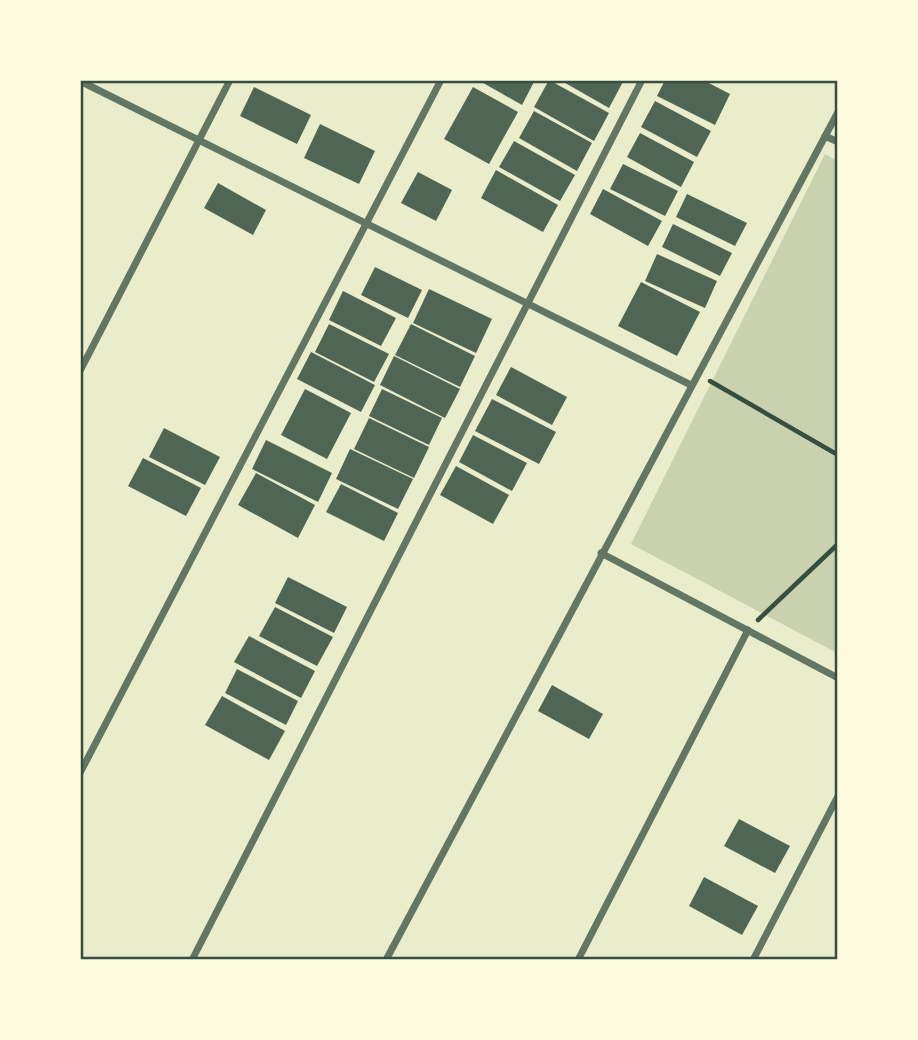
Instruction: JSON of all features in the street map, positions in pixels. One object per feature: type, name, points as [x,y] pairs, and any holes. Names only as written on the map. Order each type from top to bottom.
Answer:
[{"type":"street","points":[[80,371],[230,80]]},
{"type":"street","points":[[80,774],[441,80]]},
{"type":"street","points":[[192,960],[642,80]]},
{"type":"street","points":[[80,81],[691,384]]},
{"type":"street","points":[[386,960],[838,112]]},
{"type":"street","points":[[825,136],[838,142]]},
{"type":"street","points":[[601,553],[838,678]]},
{"type":"street","points":[[578,960],[748,630]]},
{"type":"street","points":[[753,960],[838,796]]},
{"type":"path","points":[[697,374],[838,455]]},
{"type":"path","points":[[748,630],[838,544]]},
{"type":"green space","points":[[825,154],[838,161],[837,653],[631,544]]},
{"type":"building","points":[[478,80],[535,80],[522,105]]},
{"type":"building","points":[[549,80],[609,113],[594,141],[534,107]]},
{"type":"building","points":[[560,80],[624,80],[609,108]]},
{"type":"building","points":[[665,80],[703,80],[730,94],[715,125],[657,96]]},
{"type":"building","points":[[254,87],[311,115],[297,144],[240,116]]},
{"type":"building","points":[[473,87],[518,112],[489,164],[444,139]]},
{"type":"building","points":[[655,101],[711,131],[697,157],[641,127]]},
{"type":"building","points":[[534,111],[592,143],[577,171],[519,138]]},
{"type":"building","points":[[320,124],[375,151],[359,184],[304,158]]},
{"type":"building","points":[[640,133],[694,162],[681,187],[627,157]]},
{"type":"building","points":[[514,141],[575,175],[560,201],[499,167]]},
{"type":"building","points":[[623,164],[678,191],[665,216],[610,189]]},
{"type":"building","points":[[496,170],[558,205],[543,232],[481,198]]},
{"type":"building","points":[[418,172],[452,190],[436,221],[401,203]]},
{"type":"building","points":[[218,183],[266,210],[253,235],[204,208]]},
{"type":"building","points":[[603,189],[662,221],[648,246],[590,214]]},
{"type":"building","points":[[687,194],[747,223],[735,246],[676,217]]},
{"type":"building","points":[[673,224],[732,253],[720,276],[662,247]]},
{"type":"building","points":[[657,254],[717,281],[705,308],[645,281]]},
{"type":"building","points":[[375,267],[422,290],[408,318],[361,295]]},
{"type":"building","points":[[641,282],[700,312],[677,356],[618,326]]},
{"type":"building","points":[[429,289],[492,319],[476,353],[413,323]]},
{"type":"building","points":[[343,291],[396,318],[381,346],[329,320]]},
{"type":"building","points":[[329,324],[389,354],[374,382],[315,352]]},
{"type":"building","points":[[411,324],[475,356],[460,387],[395,355]]},
{"type":"building","points":[[311,352],[375,385],[361,412],[297,379]]},
{"type":"building","points":[[394,356],[460,389],[445,418],[380,385]]},
{"type":"building","points":[[511,367],[567,397],[552,425],[496,395]]},
{"type":"building","points":[[305,389],[351,413],[327,459],[281,435]]},
{"type":"building","points":[[382,389],[442,418],[429,445],[369,416]]},
{"type":"building","points":[[492,399],[556,432],[539,464],[475,431]]},
{"type":"building","points":[[369,418],[429,447],[414,478],[354,449]]},
{"type":"building","points":[[164,428],[220,457],[205,485],[149,457]]},
{"type":"building","points":[[473,435],[527,463],[512,491],[459,462]]},
{"type":"building","points":[[266,440],[332,473],[318,502],[252,469]]},
{"type":"building","points":[[350,449],[413,479],[398,509],[336,479]]},
{"type":"building","points":[[143,458],[201,488],[186,516],[128,486]]},
{"type":"building","points":[[456,466],[509,495],[493,524],[440,495]]},
{"type":"building","points":[[256,473],[315,505],[298,538],[238,505]]},
{"type":"building","points":[[341,484],[398,513],[384,541],[326,512]]},
{"type":"building","points":[[288,577],[347,607],[334,633],[275,603]]},
{"type":"building","points":[[275,607],[333,637],[317,666],[259,636]]},
{"type":"building","points":[[249,636],[315,671],[301,698],[234,662]]},
{"type":"building","points":[[237,669],[298,701],[286,725],[225,693]]},
{"type":"building","points":[[552,685],[603,714],[589,739],[538,711]]},
{"type":"building","points":[[222,696],[285,731],[269,760],[205,725]]},
{"type":"building","points":[[739,819],[790,846],[775,873],[724,846]]},
{"type":"building","points":[[704,877],[758,906],[742,935],[689,906]]}]
